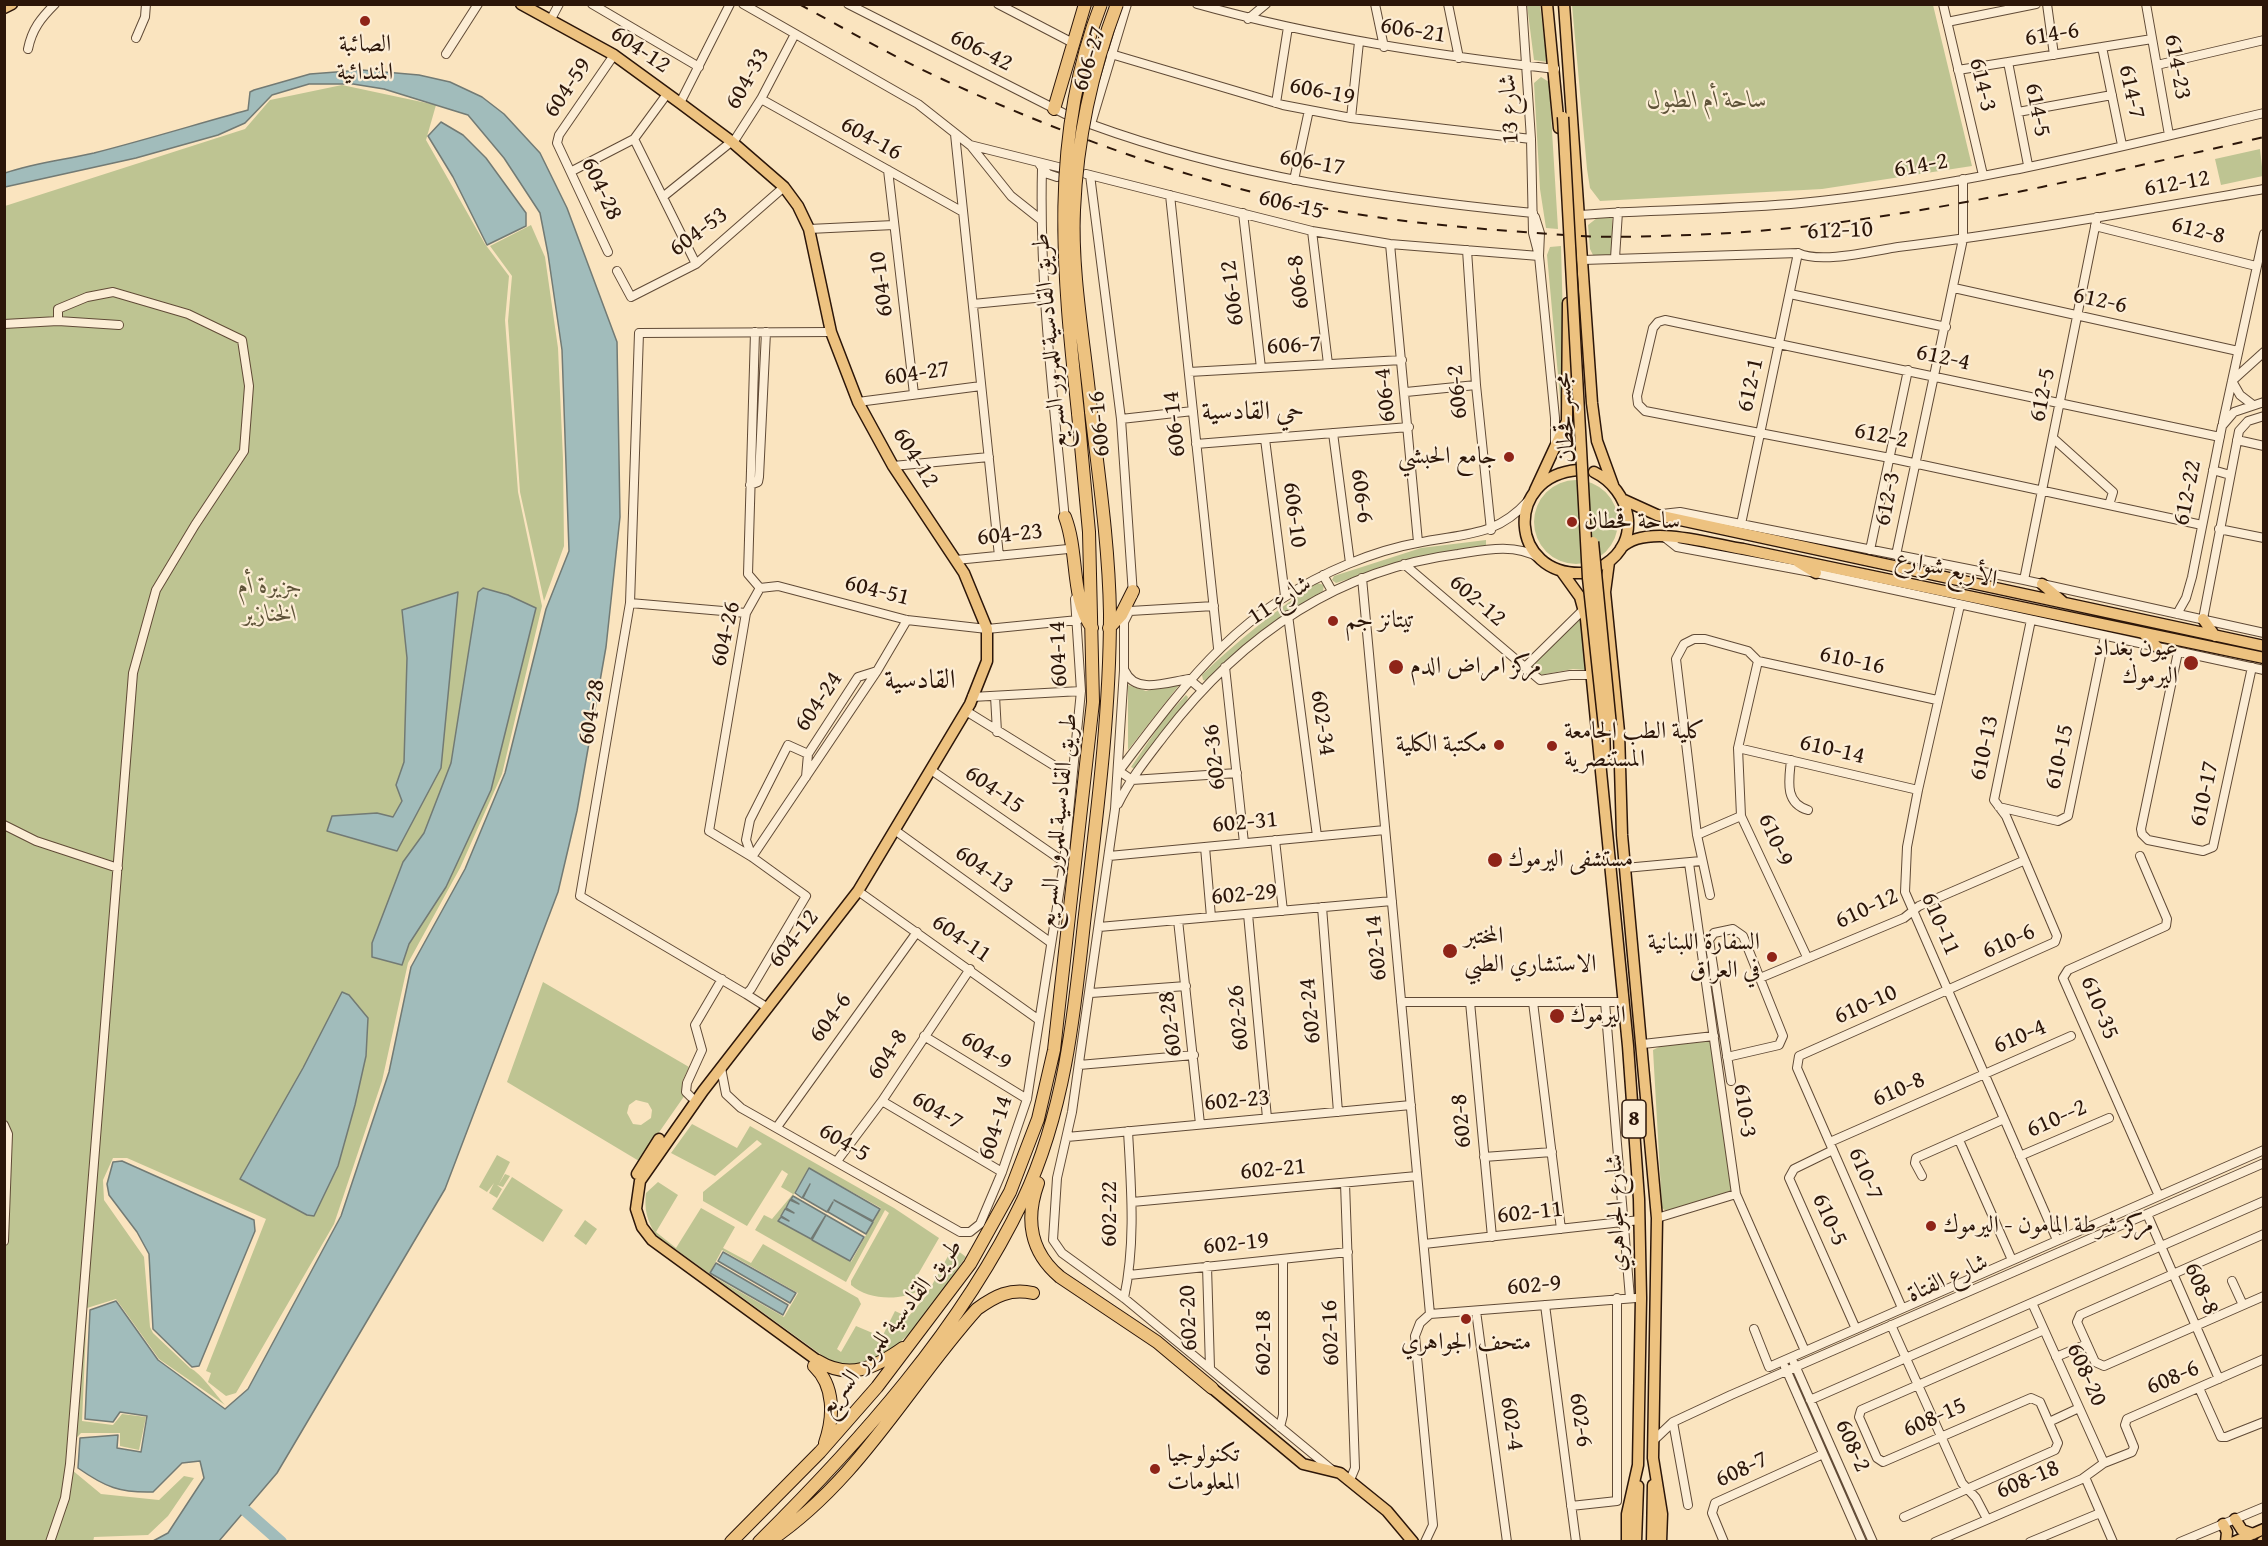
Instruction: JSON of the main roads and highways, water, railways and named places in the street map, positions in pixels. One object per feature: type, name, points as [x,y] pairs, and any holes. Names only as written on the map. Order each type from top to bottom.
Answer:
[{"type":"highway","points":[[1059,112],[1073,43],[1085,4]]},
{"type":"highway","name":"طريق القادسية للمرور السريع","points":[[731,1542],[820,1452],[916,1339],[990,1232],[1010,1192],[1038,1119],[1054,1050],[1093,702],[1089,532],[1064,287],[1062,212],[1066,153],[1075,101],[1088,37],[1101,4]]},
{"type":"highway","name":"طريق القادسية للمرور السريع","points":[[759,1542],[823,1479],[902,1387],[984,1273],[1022,1202],[1041,1155],[1068,1056],[1107,708],[1109,628],[1104,530],[1078,284],[1074,212],[1085,108],[1103,42],[1117,4]]},
{"type":"highway","points":[[1065,517],[1075,549],[1081,603],[1093,629]]},
{"type":"highway","points":[[1109,628],[1121,615],[1133,591]]},
{"type":"highway","points":[[1041,1155],[1042,1169],[1030,1216],[1034,1239],[1044,1260],[1060,1277],[1157,1342],[1212,1388]]},
{"type":"highway","points":[[768,1542],[835,1484],[875,1441],[977,1309],[1005,1293],[1033,1293]]},
{"type":"highway","points":[[816,1364],[841,1371],[868,1369],[884,1362],[916,1339]]},
{"type":"highway","points":[[816,1364],[825,1380],[831,1406],[829,1430],[820,1452]]},
{"type":"main road","points":[[4,8],[12,4]]},
{"type":"main road","name":"604-12","points":[[521,4],[614,55],[731,141],[784,187],[804,216],[809,230],[831,332],[858,402],[893,466],[956,560],[987,629],[987,661],[966,711],[858,891],[721,1068],[691,1097],[645,1160],[633,1181],[629,1207],[634,1224],[652,1248],[816,1364]]},
{"type":"main road","points":[[1547,4],[1554,64],[1568,292],[1569,407],[1563,433],[1528,501],[1524,516],[1525,531],[1530,545],[1539,558],[1562,572],[1584,573]]},
{"type":"main road","points":[[1564,4],[1592,403],[1597,441],[1604,467],[1624,500],[1628,519],[1621,548],[1609,562],[1599,568]]},
{"type":"main road","name":"مجسر قحطان","points":[[1569,56],[1565,118],[1607,727],[1603,775]]},
{"type":"main road","name":"مجسر قحطان","points":[[1554,64],[1565,118]]},
{"type":"main road","points":[[1535,490],[1554,475],[1578,470]]},
{"type":"main road","points":[[1594,472],[1613,485]]},
{"type":"main road","name":"الأربع شوارع","points":[[1624,500],[1658,515],[2264,646]]},
{"type":"main road","name":"الأربع شوارع","points":[[1621,548],[1629,540],[1638,537],[1663,536],[1792,558],[1998,608],[2095,622],[2108,631],[2143,633],[2264,658]]},
{"type":"main road","points":[[1812,538],[1823,549]]},
{"type":"main road","points":[[1792,558],[1816,573]]},
{"type":"main road","name":"8","points":[[1609,562],[1605,592],[1619,732],[1618,776]]},
{"type":"main road","name":"8","points":[[1562,572],[1574,586],[1584,609],[1603,775]]},
{"type":"main road","points":[[2042,584],[2063,602]]},
{"type":"main road","points":[[2095,622],[2099,617],[2098,610]]},
{"type":"main road","points":[[2108,631],[2111,619],[2117,614]]},
{"type":"main road","points":[[2166,624],[2177,615]]},
{"type":"main road","points":[[2203,619],[2215,636]]},
{"type":"main road","points":[[2143,633],[2157,647]]},
{"type":"main road","name":"مجسر قحطان","points":[[1607,727],[1618,776]]},
{"type":"main road","name":"شارع الجواهري","points":[[1603,775],[1624,1002],[1640,1220],[1635,1298],[1638,1465],[1627,1514],[1627,1542]]},
{"type":"main road","name":"شارع الجواهري","points":[[1618,776],[1624,868],[1643,1044],[1657,1218],[1653,1458],[1662,1514],[1661,1542]]},
{"type":"main road","name":"604-12","points":[[768,1008],[744,1032],[701,1089],[640,1181],[636,1202],[640,1223],[657,1245],[816,1364]]},
{"type":"main road","points":[[1212,1388],[1303,1464],[1317,1469],[1331,1469],[1350,1480],[1387,1511],[1413,1542]]},
{"type":"main road","points":[[1652,1542],[1653,1458]]},
{"type":"main road","points":[[1636,1542],[1638,1465]]},
{"type":"main road","points":[[2235,1519],[2242,1530],[2258,1532]]},
{"type":"main road","points":[[2223,1524],[2227,1532],[2226,1542]]},
{"type":"main road","points":[[2234,1542],[2258,1532]]},
{"type":"water","points":[[362,70],[419,75],[450,82],[482,97],[504,114],[540,153],[567,208],[617,342],[620,517],[606,647],[577,811],[558,892],[445,1189],[277,1473],[219,1541],[153,1541],[168,1533],[204,1478],[200,1461],[182,1463],[153,1492],[113,1488],[78,1468],[80,1438],[118,1435],[117,1448],[141,1452],[147,1416],[120,1412],[113,1422],[85,1419],[90,1310],[116,1301],[158,1360],[225,1409],[248,1389],[341,1216],[389,1072],[411,967],[465,869],[505,773],[546,609],[569,551],[562,350],[540,213],[504,158],[468,115],[384,89],[353,84],[309,84],[272,95],[245,123],[218,135],[136,158],[5,187],[5,173],[94,153],[248,110],[250,92],[254,90],[310,74]]},
{"type":"water","points":[[441,122],[463,135],[486,158],[526,213],[526,226],[487,245],[453,177],[428,136]]},
{"type":"water","points":[[483,588],[508,595],[536,608],[491,790],[446,887],[409,944],[402,965],[372,957],[372,943],[403,862],[424,833],[451,763],[478,592]]},
{"type":"water","points":[[458,592],[441,768],[397,851],[327,831],[332,816],[377,813],[393,817],[402,801],[396,785],[404,762],[407,658],[402,610]]},
{"type":"water","points":[[342,992],[349,995],[368,1018],[366,1056],[338,1166],[314,1216],[307,1215],[240,1179],[303,1068]]},
{"type":"water","points":[[122,1161],[254,1220],[255,1231],[199,1366],[192,1367],[153,1329],[149,1254],[137,1232],[109,1195],[107,1184],[113,1162]]},
{"type":"water","points":[[809,1168],[880,1209],[873,1221],[834,1200],[873,1222],[866,1234],[828,1212],[833,1202],[827,1212],[803,1198],[810,1184],[802,1198],[795,1193]]},
{"type":"water","points":[[793,1196],[826,1215],[811,1239],[778,1221],[781,1217],[789,1221],[781,1216],[785,1209],[794,1213],[786,1208],[790,1200],[799,1204],[791,1199]]},
{"type":"water","points":[[826,1215],[864,1237],[850,1261],[812,1240]]},
{"type":"water","points":[[723,1252],[796,1293],[790,1303],[718,1261]]},
{"type":"water","points":[[716,1263],[788,1305],[783,1315],[710,1273]]},
{"type":"waterway","points":[[246,1511],[281,1542]]},
{"type":"railway","points":[[799,4],[907,62],[988,100],[1077,136],[1168,168],[1261,194],[1340,211],[1468,228],[1565,235]]},
{"type":"railway","points":[[1581,236],[1690,235],[1763,231],[1835,223],[1979,200],[2264,137]]},
{"type":"place","name":"الصائبة المندائية","points":[[365,21]]},
{"type":"place","name":"جامع الحبشي","points":[[1509,457]]},
{"type":"place","name":"ساحة قحطان","points":[[1572,522]]},
{"type":"place","name":"تيتانز جم","points":[[1333,621]]},
{"type":"place","name":"عيون بغداد اليرموك","points":[[2191,663]]},
{"type":"place","name":"مركز امراض الدم","points":[[1396,667]]},
{"type":"place","name":"مكتبة الكلية","points":[[1499,745]]},
{"type":"place","name":"كلية الطب الجامعة المستنصرية","points":[[1552,746]]},
{"type":"place","name":"مستشفى اليرموك","points":[[1495,860]]},
{"type":"place","name":"المختبر الاستشاري الطبي","points":[[1450,951]]},
{"type":"place","name":"السفارة اللبنانية في العراق","points":[[1772,957]]},
{"type":"place","name":"اليرموك","points":[[1557,1016]]},
{"type":"place","name":"مركز شرطة المامون - اليرموك","points":[[1931,1226]]},
{"type":"place","name":"متحف الجواهري","points":[[1466,1319]]},
{"type":"place","name":"تكنولوجيا المعلومات","points":[[1155,1469]]},
{"type":"district","name":"حي القادسية","points":[[1253,412]]},
{"type":"district","name":"القادسية","points":[[920,681]]},
{"type":"park label","name":"ساحة أم الطبول","points":[[1707,101]]},
{"type":"park label","name":"جزيرة أم الخنازير","points":[[270,601]]}]
